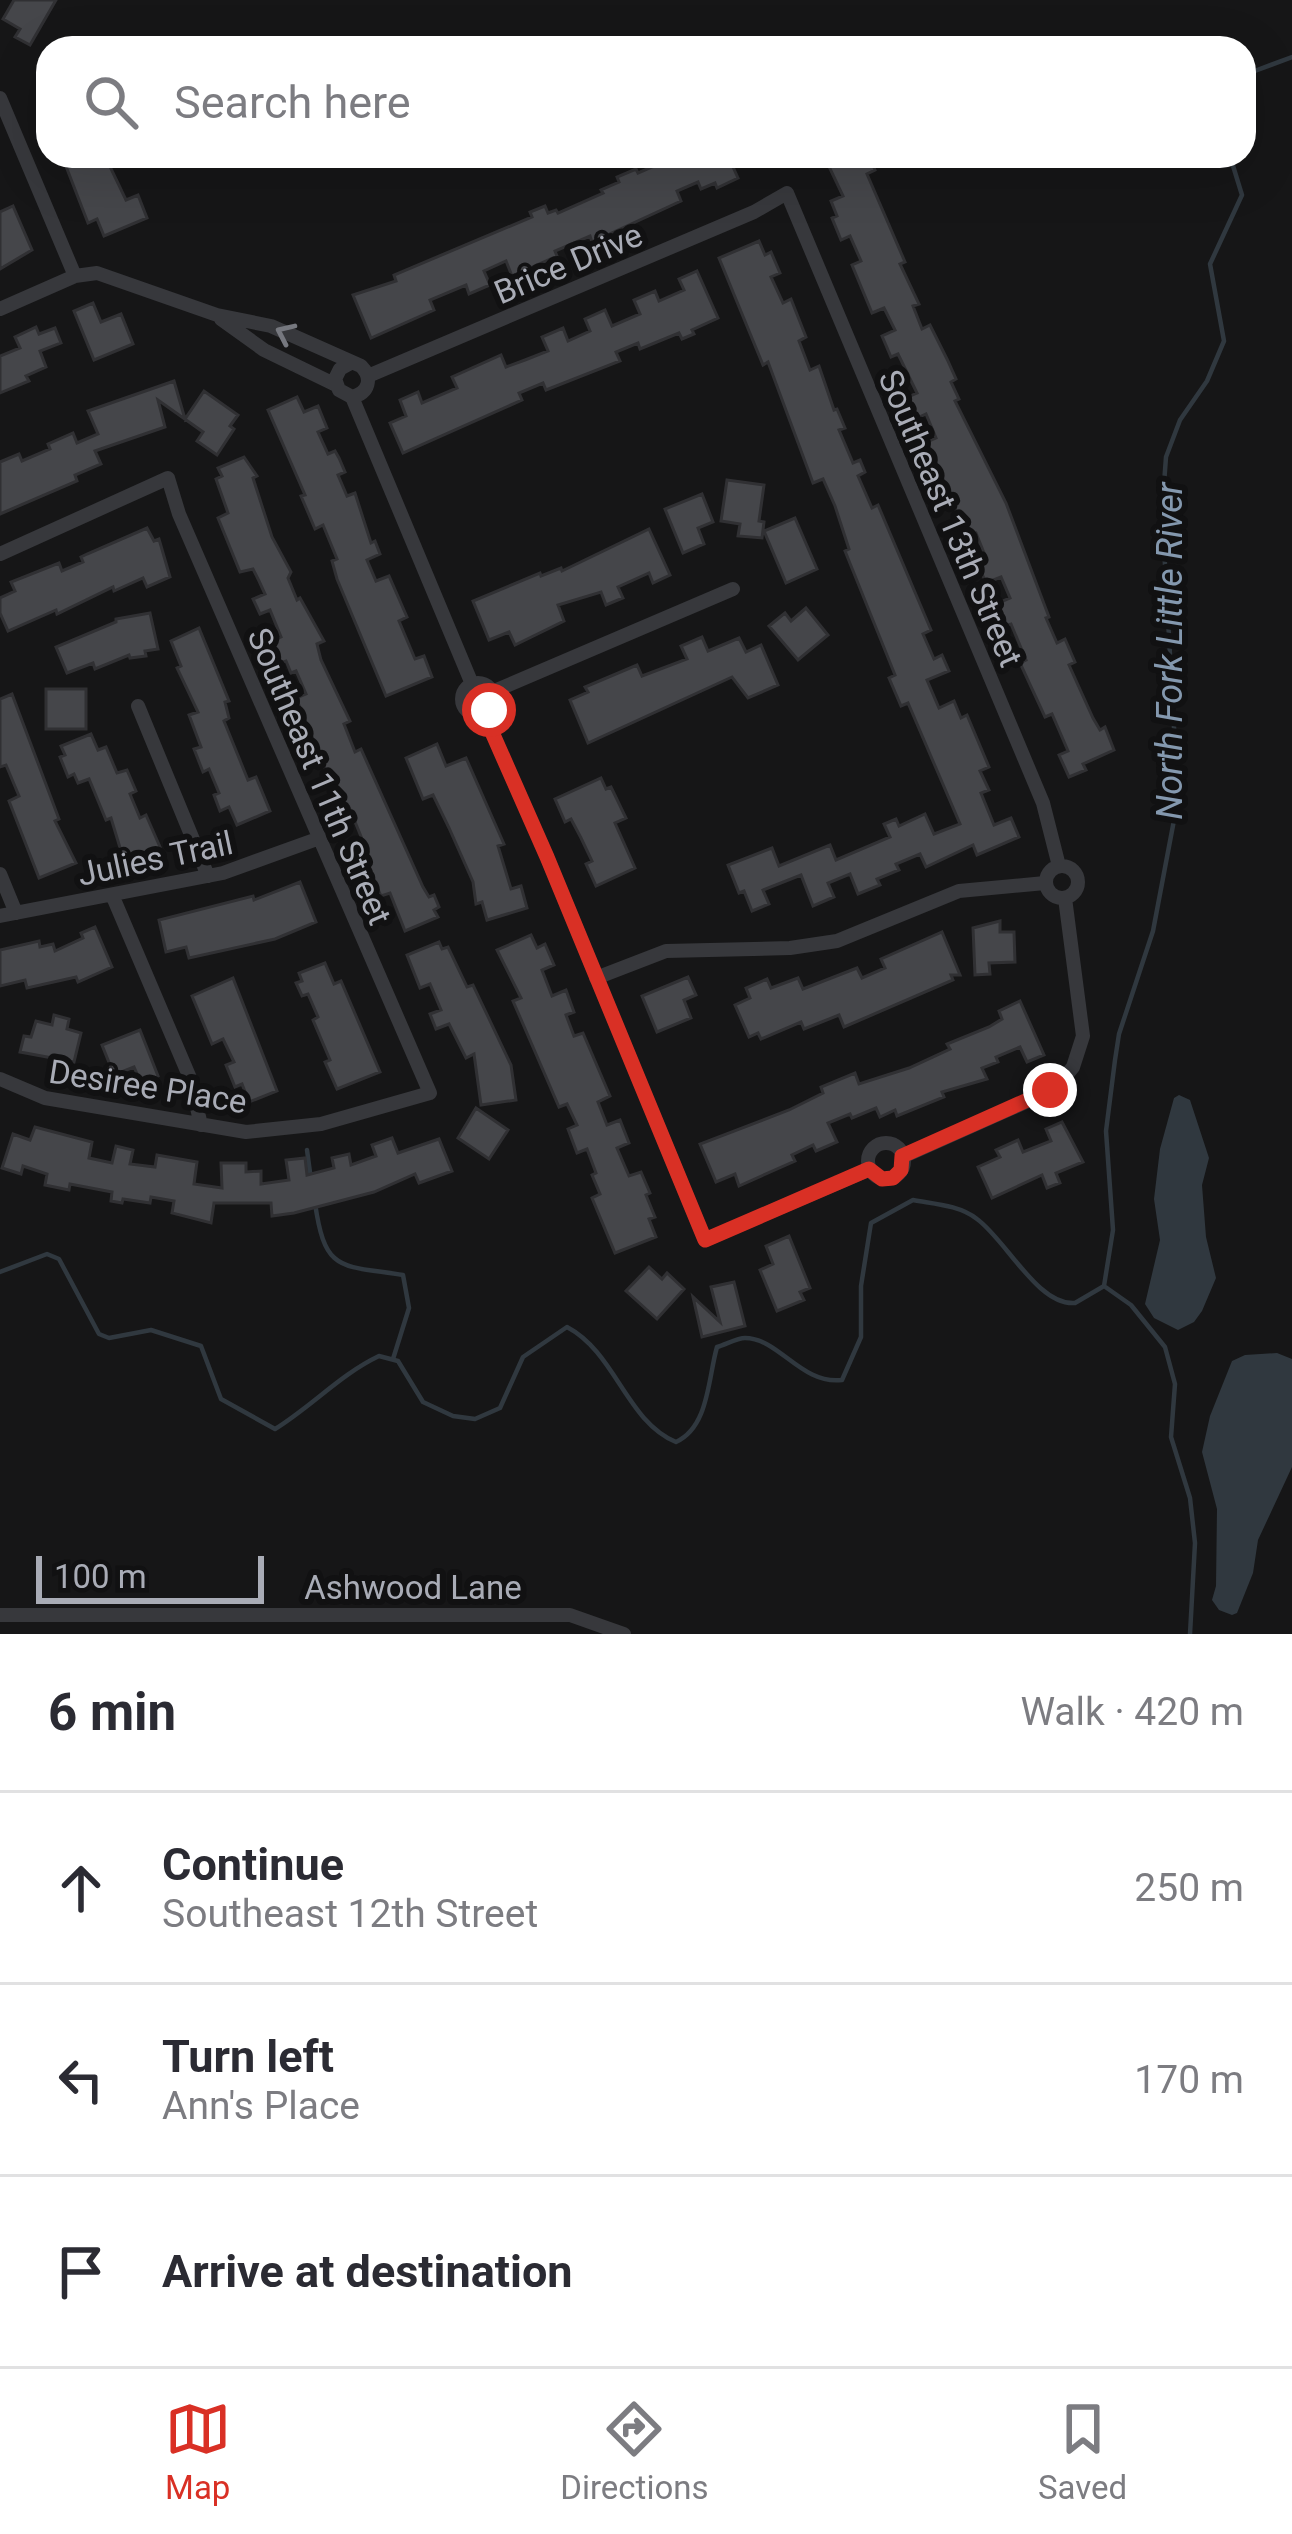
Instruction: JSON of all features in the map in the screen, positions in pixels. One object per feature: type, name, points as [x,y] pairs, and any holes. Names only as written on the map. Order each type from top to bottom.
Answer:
[{"type":"street","points":[[0,98],[75,276]]},
{"type":"street","name":"Brice Drive","points":[[368,376],[754,212],[787,193]]},
{"type":"street","name":"Southeast 13th Street","points":[[787,193],[1043,803],[1059,866]]},
{"type":"street","points":[[0,309],[75,276],[97,273],[217,316],[271,326],[361,366],[368,376],[365,390],[352,397],[343,394],[336,385],[264,350],[217,316]]},
{"type":"street","points":[[336,385],[337,374],[349,364]]},
{"type":"street","points":[[352,397],[472,684]]},
{"type":"street","name":"Southeast 11th Street","points":[[0,554],[168,478],[317,839],[430,1093]]},
{"type":"street","points":[[492,692],[733,589]]},
{"type":"street","points":[[472,684],[482,684],[492,692],[491,708],[484,714],[470,713],[462,703],[464,691],[472,684]]},
{"type":"street","points":[[138,706],[208,876]]},
{"type":"street","points":[[484,714],[705,1240],[869,1169]]},
{"type":"street","name":"Julies Trail","points":[[8,915],[208,876],[264,861],[317,839]]},
{"type":"street","points":[[1059,866],[1077,877],[1076,889],[1065,898],[1055,897],[1045,883],[1049,872],[1059,866]]},
{"type":"street","points":[[0,874],[8,915]]},
{"type":"street","points":[[596,978],[667,952],[790,948],[837,941],[959,891],[1045,883]]},
{"type":"street","points":[[112,897],[190,1078],[201,1125]]},
{"type":"street","points":[[902,1156],[1040,1096],[1073,1067],[1083,1036],[1065,898]]},
{"type":"street","name":"Desiree Place","points":[[0,1079],[45,1098],[246,1132],[345,1118],[430,1093]]},
{"type":"street","points":[[882,1144],[892,1145],[902,1156],[901,1170],[893,1178],[882,1179],[869,1169],[868,1157],[882,1144]]},
{"type":"street","points":[[435,1634],[436,1614]]},
{"type":"street","name":"Ashwood Lane","points":[[0,1615],[570,1615],[624,1634]]},
{"type":"shaded area","points":[[1174,1098],[1190,1100],[1209,1158],[1202,1185],[1206,1237],[1216,1278],[1194,1322],[1178,1330],[1154,1318],[1145,1304],[1160,1240],[1154,1199],[1160,1149]]},
{"type":"shaded area","points":[[1277,1353],[1292,1359],[1292,1467],[1258,1540],[1253,1573],[1232,1615],[1219,1610],[1212,1600],[1217,1509],[1202,1452],[1210,1416],[1232,1361],[1245,1355]]},
{"type":"building","points":[[14,0],[56,0],[30,45],[15,37],[20,29],[3,19]]},
{"type":"building","points":[[67,168],[111,168],[126,200],[138,195],[147,218],[104,236],[97,219],[88,223]]},
{"type":"building","points":[[649,168],[733,168],[738,178],[717,188],[715,183],[701,189],[698,182],[677,191],[681,201],[592,242],[590,236],[555,251],[557,256],[512,276],[506,261],[484,271],[490,285],[469,294],[466,285],[430,300],[434,310],[371,338],[353,295],[396,281],[394,275],[532,217],[530,212],[545,206],[548,213],[558,213],[603,193],[601,190],[619,182],[617,177],[636,169],[638,173]]},
{"type":"building","points":[[830,168],[874,168],[867,174],[905,262],[900,264],[919,304],[913,306],[922,329],[930,325],[947,359],[956,379],[951,382],[959,399],[955,401],[1006,503],[1046,618],[1057,643],[1065,639],[1075,662],[1069,665],[1114,750],[1083,764],[1086,770],[1069,777],[1059,755],[1068,751],[1052,714],[1045,717],[1020,663],[1026,660],[1011,624],[1005,626],[996,604],[1010,598],[1001,577],[986,583],[977,562],[986,558],[976,533],[967,536],[927,442],[936,438],[926,414],[917,418],[908,397],[917,393],[898,354],[891,357],[882,336],[895,330],[884,308],[872,313],[852,265],[861,261],[850,236],[841,240],[832,218],[837,216],[831,201],[843,196]]},
{"type":"building","points":[[13,206],[32,250],[0,269],[0,212]]},
{"type":"building","points":[[759,241],[765,255],[771,252],[780,273],[771,277],[783,303],[791,299],[806,337],[799,341],[810,370],[819,366],[845,428],[839,430],[853,463],[860,460],[865,472],[858,476],[872,508],[878,505],[931,630],[923,634],[934,659],[942,655],[949,671],[927,680],[939,708],[954,701],[961,718],[967,715],[989,767],[980,771],[989,790],[981,793],[994,825],[1011,818],[1019,837],[977,855],[973,845],[926,867],[920,854],[896,864],[899,870],[877,879],[880,885],[858,894],[850,874],[828,883],[834,897],[813,906],[801,875],[763,890],[769,904],[752,911],[728,865],[772,848],[779,866],[830,845],[836,860],[890,837],[884,824],[896,819],[899,826],[925,814],[934,834],[960,824],[908,703],[901,706],[889,678],[895,675],[845,551],[849,549],[835,506],[823,479],[813,483],[768,362],[763,365],[719,258]]},
{"type":"building","points":[[697,271],[718,318],[692,330],[694,334],[682,339],[679,333],[640,349],[638,343],[616,352],[620,361],[546,390],[543,383],[519,393],[522,400],[403,453],[390,423],[406,416],[400,400],[418,392],[422,403],[457,388],[452,377],[501,355],[506,367],[548,351],[542,337],[563,328],[568,341],[590,331],[585,319],[605,310],[612,326],[640,314],[634,300],[655,291],[659,301],[684,290],[679,279]]},
{"type":"building","points":[[93,303],[101,322],[121,314],[133,344],[94,360],[74,311]]},
{"type":"building","points":[[36,327],[39,334],[55,328],[61,343],[40,351],[46,367],[26,376],[29,381],[0,393],[0,356],[20,348],[15,337]]},
{"type":"building","points":[[174,381],[185,419],[204,391],[238,415],[217,455],[197,441],[203,432],[158,400],[165,427],[95,451],[101,464],[75,475],[77,481],[0,514],[0,462],[19,454],[22,461],[73,433],[77,443],[98,434],[88,411]]},
{"type":"building","points":[[297,397],[304,412],[318,406],[327,428],[318,432],[328,454],[335,451],[339,458],[345,472],[338,475],[347,496],[355,493],[371,543],[375,541],[380,554],[367,560],[376,581],[389,576],[407,617],[399,621],[415,659],[424,656],[432,677],[386,696],[337,579],[332,561],[337,559],[323,525],[315,529],[268,410]]},
{"type":"building","points":[[244,457],[257,476],[253,478],[272,537],[291,572],[288,578],[297,600],[300,598],[324,641],[317,644],[321,660],[350,721],[344,724],[355,752],[361,749],[423,887],[439,907],[434,910],[438,917],[405,931],[390,893],[381,896],[365,862],[359,846],[364,844],[349,807],[342,810],[296,698],[306,694],[296,671],[291,673],[286,661],[280,663],[273,648],[271,641],[281,637],[270,610],[260,614],[253,599],[265,594],[253,569],[240,572],[218,518],[228,513],[216,479],[222,476],[218,468]]},
{"type":"building","points":[[727,480],[764,485],[759,521],[764,522],[762,538],[738,536],[740,524],[721,521]]},
{"type":"building","points":[[702,494],[713,522],[698,528],[704,544],[683,553],[665,509]]},
{"type":"building","points":[[795,518],[817,569],[786,583],[764,531]]},
{"type":"building","points":[[147,528],[154,541],[159,539],[170,577],[147,587],[143,578],[114,591],[113,587],[8,631],[0,598],[15,591],[11,582],[59,563],[62,571],[83,562],[81,557]]},
{"type":"building","points":[[649,529],[670,575],[653,583],[649,573],[618,587],[623,598],[606,605],[601,592],[558,605],[564,621],[515,645],[509,632],[489,640],[473,601],[540,573],[562,571]]},
{"type":"building","points":[[806,608],[828,635],[798,660],[769,626],[785,613],[791,621]]},
{"type":"building","points":[[150,613],[158,649],[145,651],[146,656],[129,655],[95,669],[93,663],[67,673],[56,647],[116,619]]},
{"type":"building","points":[[199,628],[229,701],[225,702],[229,718],[224,721],[248,780],[256,777],[270,811],[237,825],[229,807],[220,811],[209,769],[203,772],[194,749],[201,747],[189,715],[198,712],[177,668],[181,666],[171,641]]},
{"type":"building","points":[[702,637],[708,651],[739,638],[746,652],[761,645],[778,685],[748,698],[732,677],[588,743],[570,700],[588,692],[585,687],[637,665],[642,676],[687,659],[681,646]]},
{"type":"building","points":[[46,689],[86,689],[86,729],[46,729]]},
{"type":"building","points":[[12,694],[59,819],[55,821],[76,863],[39,878],[9,801],[19,796],[6,765],[0,767],[0,699]]},
{"type":"building","points":[[91,734],[98,750],[106,747],[117,773],[127,770],[140,818],[146,815],[160,847],[124,861],[111,818],[106,820],[89,779],[78,783],[74,774],[68,777],[61,746]]},
{"type":"building","points":[[437,744],[446,766],[466,758],[504,844],[498,846],[511,889],[521,886],[527,908],[487,920],[482,902],[476,904],[473,882],[449,828],[433,795],[423,799],[406,758]]},
{"type":"building","points":[[601,778],[606,789],[611,787],[626,818],[615,823],[635,868],[596,886],[586,864],[592,861],[555,799]]},
{"type":"building","points":[[300,882],[316,922],[275,939],[189,958],[186,947],[166,952],[159,920],[253,896],[254,900]]},
{"type":"building","points":[[1000,921],[1000,932],[1014,932],[1015,962],[989,963],[990,974],[975,975],[973,928]]},
{"type":"building","points":[[95,927],[112,967],[78,982],[76,977],[27,988],[25,980],[0,986],[0,950],[39,941],[40,947],[53,944],[55,951]]},
{"type":"building","points":[[942,932],[960,975],[951,975],[953,980],[844,1027],[839,1015],[804,1029],[801,1022],[761,1039],[758,1033],[749,1037],[735,1005],[750,998],[746,988],[767,979],[771,988],[798,978],[803,989],[857,968],[862,978],[885,968],[881,959]]},
{"type":"building","points":[[531,935],[537,948],[545,944],[554,965],[542,970],[552,996],[566,990],[574,1012],[566,1015],[574,1036],[583,1033],[610,1096],[598,1102],[607,1125],[620,1120],[629,1143],[617,1148],[629,1176],[641,1172],[650,1193],[646,1195],[655,1217],[649,1219],[656,1237],[615,1253],[592,1198],[600,1194],[587,1149],[577,1153],[568,1129],[577,1125],[567,1104],[559,1107],[513,1001],[521,998],[497,950]]},
{"type":"building","points":[[439,942],[442,949],[448,947],[467,987],[473,985],[511,1065],[516,1100],[481,1105],[474,1054],[466,1058],[449,1024],[436,1029],[430,1014],[441,1010],[430,984],[420,988],[407,955]]},
{"type":"building","points":[[325,963],[334,984],[341,981],[380,1072],[337,1089],[313,1020],[318,1017],[308,994],[302,996],[296,983],[302,981],[299,973]]},
{"type":"building","points":[[688,977],[696,995],[684,1000],[691,1018],[657,1032],[642,996]]},
{"type":"building","points":[[233,978],[277,1091],[249,1102],[242,1084],[235,1087],[226,1065],[234,1062],[223,1039],[212,1044],[192,996]]},
{"type":"building","points":[[1020,1001],[1044,1055],[1027,1062],[1020,1047],[982,1068],[987,1079],[942,1092],[944,1097],[897,1116],[895,1110],[880,1117],[876,1108],[852,1118],[850,1114],[828,1123],[837,1142],[816,1151],[813,1145],[792,1155],[795,1161],[739,1186],[735,1174],[716,1182],[700,1144],[789,1110],[823,1093],[821,1087],[855,1073],[859,1084],[909,1068],[950,1049],[947,1044],[989,1027],[1002,1019],[999,1011]]},
{"type":"building","points":[[54,1015],[69,1019],[67,1029],[81,1033],[74,1062],[20,1052],[24,1036],[31,1037],[36,1021],[52,1025]]},
{"type":"building","points":[[140,1030],[158,1076],[141,1083],[134,1067],[114,1075],[102,1045]]},
{"type":"building","points":[[476,1108],[508,1130],[489,1159],[458,1138]]},
{"type":"building","points":[[1062,1122],[1083,1162],[1056,1173],[1060,1183],[1047,1188],[1042,1175],[992,1198],[978,1167],[1000,1157],[996,1150],[1018,1140],[1023,1152],[1051,1141],[1046,1129]]},
{"type":"building","points":[[35,1127],[92,1142],[89,1158],[112,1163],[116,1146],[133,1150],[130,1164],[155,1167],[157,1155],[197,1162],[194,1184],[222,1188],[221,1163],[246,1163],[246,1172],[261,1171],[261,1184],[289,1180],[286,1160],[305,1158],[307,1175],[334,1168],[332,1158],[349,1154],[351,1165],[376,1156],[372,1145],[392,1138],[398,1153],[439,1139],[452,1171],[419,1183],[415,1174],[374,1192],[272,1216],[271,1203],[214,1203],[211,1223],[172,1213],[174,1201],[151,1197],[150,1203],[111,1201],[112,1192],[45,1185],[47,1174],[23,1166],[21,1174],[2,1168],[13,1134],[30,1140]]},
{"type":"building","points":[[789,1236],[810,1288],[800,1292],[804,1300],[777,1311],[760,1270],[773,1264],[766,1246]]},
{"type":"building","points":[[649,1267],[662,1279],[667,1273],[684,1289],[657,1319],[626,1291]]},
{"type":"building","points":[[734,1282],[745,1326],[702,1337],[693,1297],[720,1322],[711,1287]]},
{"type":"waterway","name":"North Fork Little River","points":[[1256,70],[1292,57]]},
{"type":"waterway","name":"North Fork Little River","points":[[1104,1286],[1113,1230],[1106,1131],[1115,1060],[1153,931],[1178,799],[1162,511],[1166,457],[1180,420],[1207,381],[1224,341],[1210,264],[1242,195],[1234,168]]},
{"type":"waterway","points":[[307,1150],[311,1180]]},
{"type":"waterway","points":[[0,1272],[47,1254],[59,1259],[99,1334],[109,1338],[151,1330],[201,1346],[221,1399],[275,1429],[379,1356],[398,1361],[423,1402],[453,1416],[475,1419],[500,1408],[523,1357],[567,1327],[598,1353],[645,1419],[676,1442],[701,1414],[717,1347],[735,1340],[757,1340],[814,1376],[842,1380],[861,1337],[861,1286],[871,1223],[913,1200],[970,1214],[1035,1283],[1061,1301],[1075,1303],[1104,1286]]},
{"type":"waterway","points":[[315,1203],[324,1242],[339,1262],[403,1275],[409,1308],[393,1359]]},
{"type":"waterway","name":"North Fork Little River","points":[[1104,1286],[1131,1305],[1165,1347],[1175,1384],[1171,1437],[1190,1498],[1195,1543],[1190,1634]]},
{"type":"route","points":[[489,710],[484,714],[705,1240],[869,1169],[882,1179],[893,1178],[901,1170],[902,1156],[1050,1090]]}]
